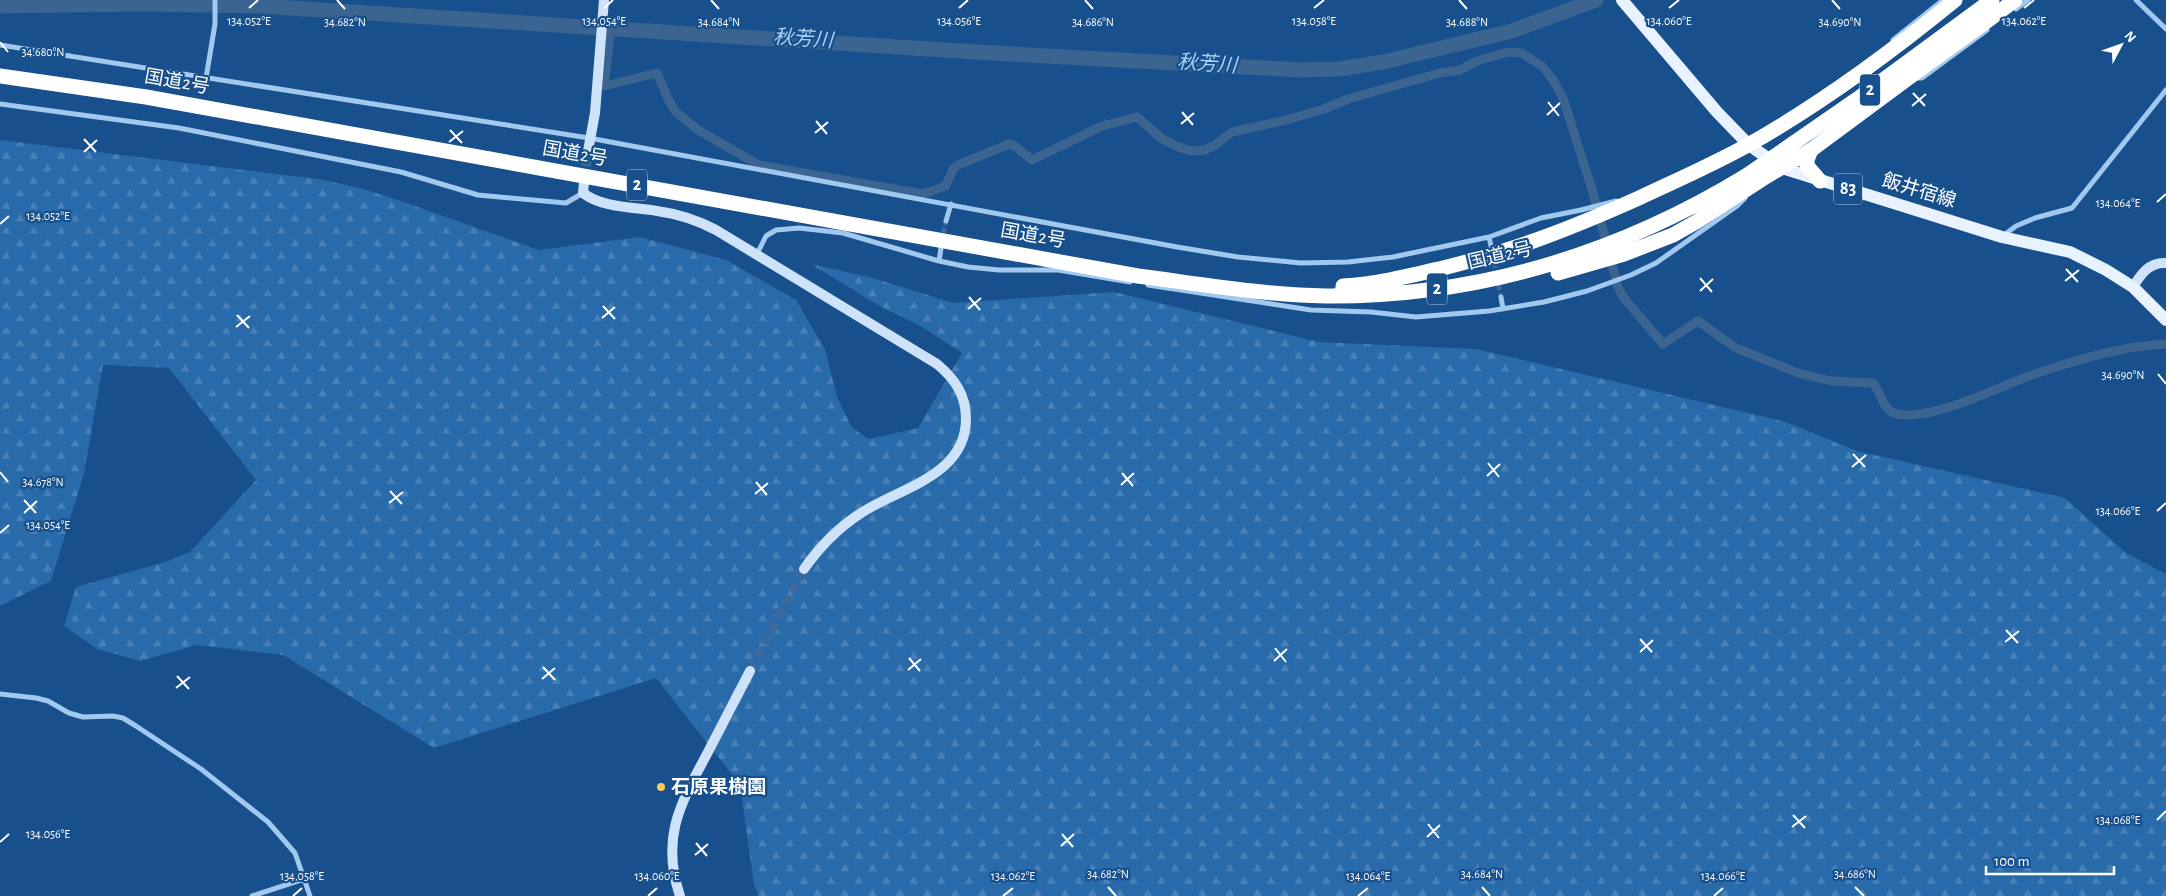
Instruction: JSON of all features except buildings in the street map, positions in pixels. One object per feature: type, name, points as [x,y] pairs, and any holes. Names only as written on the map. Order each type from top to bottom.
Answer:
[{"type":"highway","points":[[1274,293],[1360,285],[1431,271],[1508,251],[1545,238],[1584,216],[1673,182],[1749,145],[1856,80],[1955,0]]},
{"type":"highway","name":"2","points":[[1622,247],[1746,176],[1856,100],[1992,0]]},
{"type":"highway","points":[[1622,247],[1673,234],[1696,222],[1811,150],[1911,76],[1988,25],[2014,5]]},
{"type":"highway","name":"国道2号","points":[[0,76],[146,97],[1138,276],[1274,293],[1366,295],[1450,288],[1599,255],[1622,247]]},
{"type":"highway","points":[[1811,150],[1807,166],[1820,180]]},
{"type":"main road","name":"飯井宿線","points":[[1622,0],[1717,112],[1749,145],[1782,168],[2002,237],[2070,252],[2106,270],[2133,287],[2166,320]]},
{"type":"street","points":[[206,78],[214,24],[215,0]]},
{"type":"street","points":[[1856,80],[1899,34],[1943,0]]},
{"type":"street","points":[[2014,5],[2028,0]]},
{"type":"street","points":[[2136,0],[2166,29]]},
{"type":"street","points":[[588,151],[595,113],[604,1]]},
{"type":"street","points":[[0,45],[589,138],[736,167],[951,204],[1238,257],[1301,263],[1348,262],[1393,257],[1489,237],[1541,218],[1584,216]]},
{"type":"street","points":[[1863,90],[1872,104]]},
{"type":"street","points":[[2002,237],[2016,226],[2035,218],[2072,208],[2166,90]]},
{"type":"street","points":[[0,104],[179,128],[401,172],[478,195],[566,203],[575,199],[584,188],[597,202],[659,211],[698,221],[757,254],[937,364],[957,384],[966,410],[963,438],[950,461],[929,478],[887,498],[846,524],[817,550],[804,569]]},
{"type":"street","points":[[1143,284],[1310,310],[1371,312],[1407,317],[1437,317],[1544,302],[1609,283],[1656,263],[1737,206],[1767,176]]},
{"type":"street","points":[[946,221],[951,204]]},
{"type":"street","points":[[757,254],[766,236],[776,230],[799,228],[842,233],[939,261],[998,270],[1058,270],[1134,283]]},
{"type":"street","points":[[1489,237],[1491,246]]},
{"type":"street","points":[[939,261],[940,248]]},
{"type":"street","points":[[2133,287],[2147,268],[2157,262],[2166,263]]},
{"type":"street","points":[[1501,297],[1503,309]]},
{"type":"street","points":[[680,896],[672,870],[672,852],[678,811],[750,670]]},
{"type":"street","points":[[0,694],[48,701],[69,713],[84,717],[113,716],[123,718],[136,726],[201,769],[268,822],[295,854],[310,896]]},
{"type":"street","points":[[252,896],[304,879]]},
{"type":"green space","points":[[0,140],[318,179],[360,188],[401,201],[539,250],[640,237],[726,260],[796,300],[825,349],[837,397],[852,428],[869,439],[918,428],[962,353],[919,325],[881,307],[811,264],[873,278],[953,303],[1114,292],[1319,342],[1476,349],[1786,422],[1857,451],[2065,498],[2126,553],[2166,574],[2166,896],[759,896],[754,885],[740,785],[656,678],[434,748],[283,655],[197,645],[140,661],[97,649],[64,626],[76,587],[165,562],[190,552],[256,480],[169,368],[103,365],[84,473],[51,581],[0,606]]},
{"type":"waterway","name":"秋芳川","points":[[0,6],[140,4],[259,6],[975,52],[1300,70],[1339,69],[1383,62],[1512,31],[1596,0]]},
{"type":"waterway","points":[[611,29],[604,86],[657,73],[676,112],[698,130],[759,165],[923,194],[946,186],[953,169],[958,165],[1009,144],[1015,146],[1032,160],[1102,126],[1137,117],[1161,138],[1176,146],[1191,151],[1205,150],[1232,132],[1286,120],[1324,109],[1348,99],[1440,73],[1460,70],[1477,61],[1508,52],[1522,53],[1542,66],[1553,80],[1563,98],[1594,196],[1615,276]]},
{"type":"waterway","points":[[1617,285],[1623,297],[1663,344],[1698,321],[1736,348],[1798,373],[1831,381],[1873,383],[1890,411],[1908,415],[1943,409],[1962,403],[2029,376],[2080,360],[2114,351],[2166,344]]},
{"type":"tunnel","points":[[584,181],[588,151]]},
{"type":"tunnel","points":[[942,240],[946,221]]},
{"type":"tunnel","points":[[1493,256],[1501,297]]},
{"type":"tunnel","points":[[750,671],[804,569]]},
{"type":"place","name":"石原果樹園","points":[[661,787]]}]
